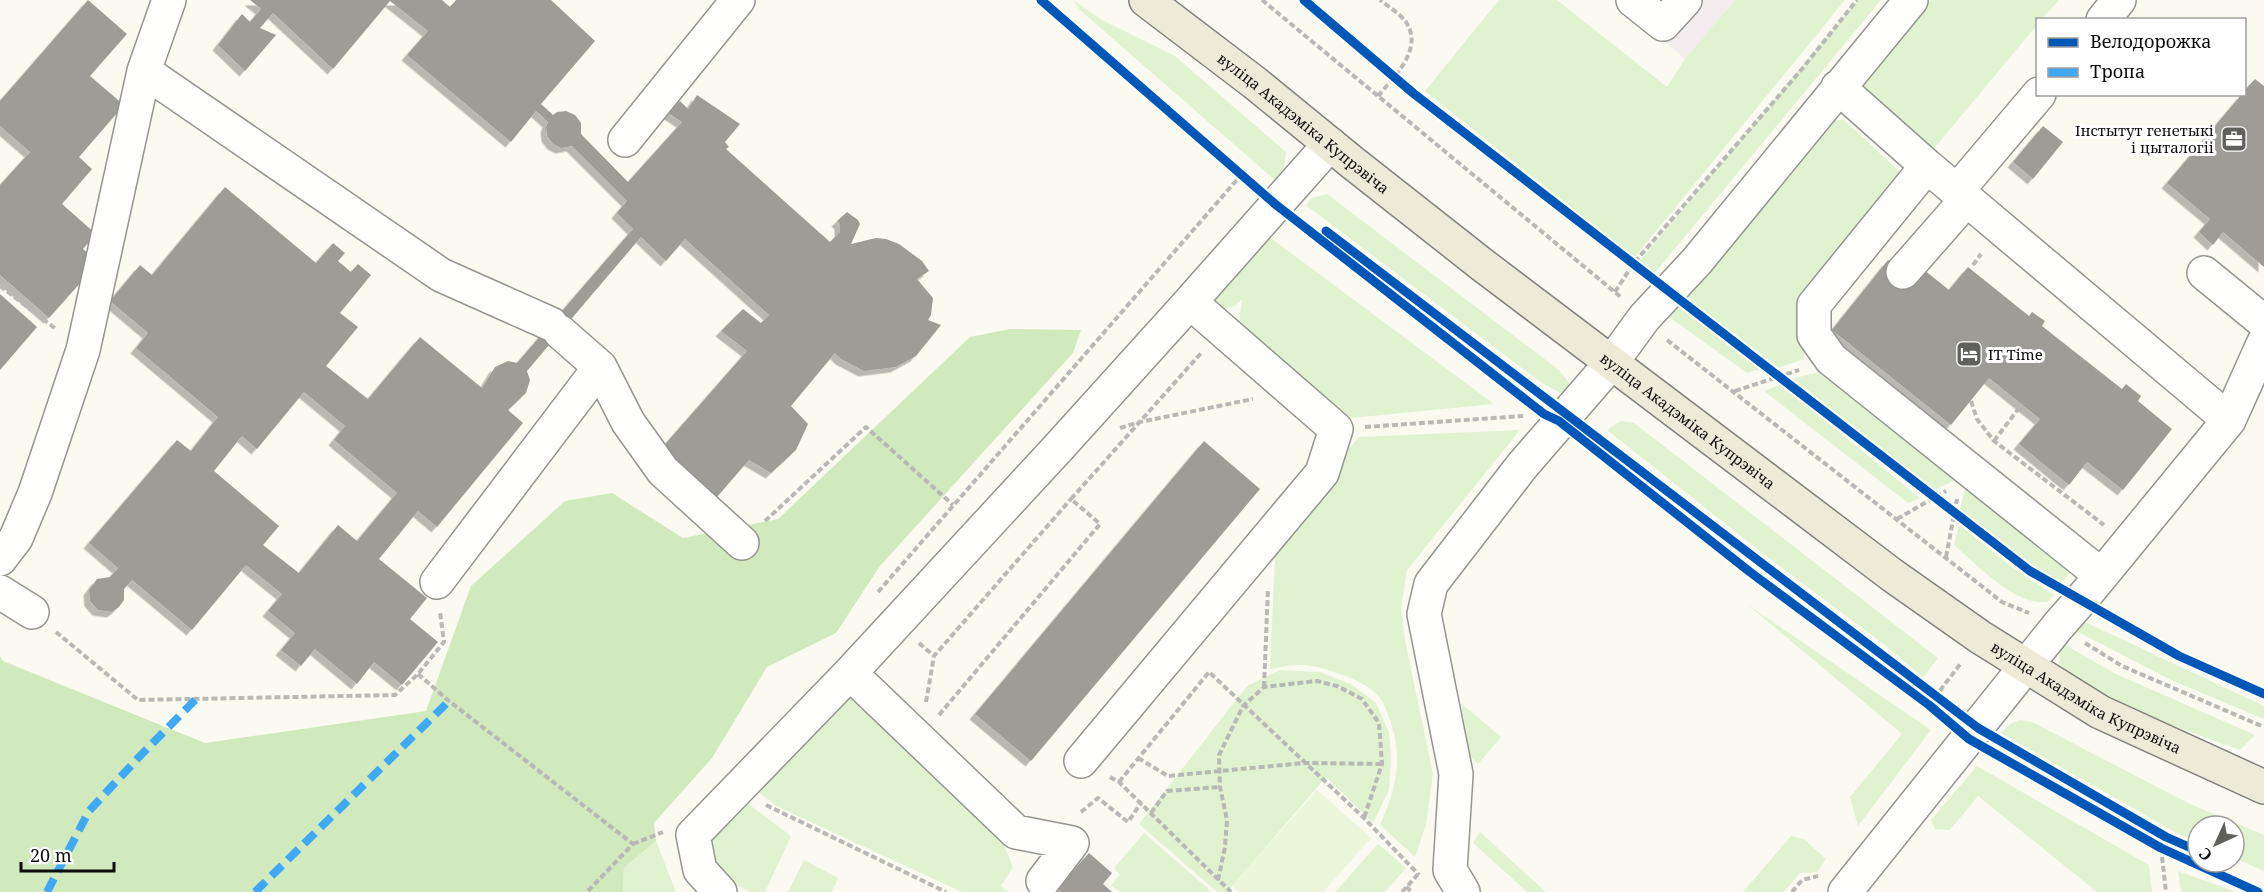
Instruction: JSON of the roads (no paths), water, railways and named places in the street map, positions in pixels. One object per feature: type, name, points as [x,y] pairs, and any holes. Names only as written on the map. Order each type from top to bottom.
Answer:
[{"type":"main road","name":"вуліца Акадэміка Купрэвіча","points":[[1146,0],[1255,83],[1480,263],[1892,575],[2026,667],[2100,712],[2264,787]]},
{"type":"street","points":[[0,559],[16,538],[35,494],[82,350],[144,71],[169,0]]},
{"type":"street","points":[[625,141],[738,0]]},
{"type":"street","points":[[1633,0],[1663,24],[1685,0]]},
{"type":"street","points":[[1463,892],[1450,870],[1456,774],[1424,614],[1431,584],[1552,418],[1612,362],[1644,318],[1669,293],[1911,0]]},
{"type":"street","points":[[2105,18],[2119,0]]},
{"type":"street","points":[[144,71],[441,275],[556,328],[600,368],[628,422],[663,471],[742,543]]},
{"type":"street","points":[[1838,87],[1961,195],[2229,420]]},
{"type":"street","points":[[1903,272],[2037,96]]},
{"type":"street","points":[[720,892],[700,870],[693,835],[741,788],[1059,447],[1330,144]]},
{"type":"street","points":[[1927,166],[1814,305],[1814,335],[1831,359],[2101,575]]},
{"type":"street","points":[[2204,273],[2264,322]]},
{"type":"street","points":[[1081,761],[1322,473],[1336,429],[1190,302]]},
{"type":"street","points":[[1853,883],[2058,626],[2229,420],[2264,342]]},
{"type":"street","points":[[437,582],[600,368]]},
{"type":"street","points":[[0,592],[32,612]]},
{"type":"street","points":[[849,673],[1016,832],[1072,843],[1043,881]]},
{"type":"place","name":"Інстытут генетыкі і цыталогіі","points":[[2234,139]]},
{"type":"place","name":"IT Time","points":[[1969,354]]}]
